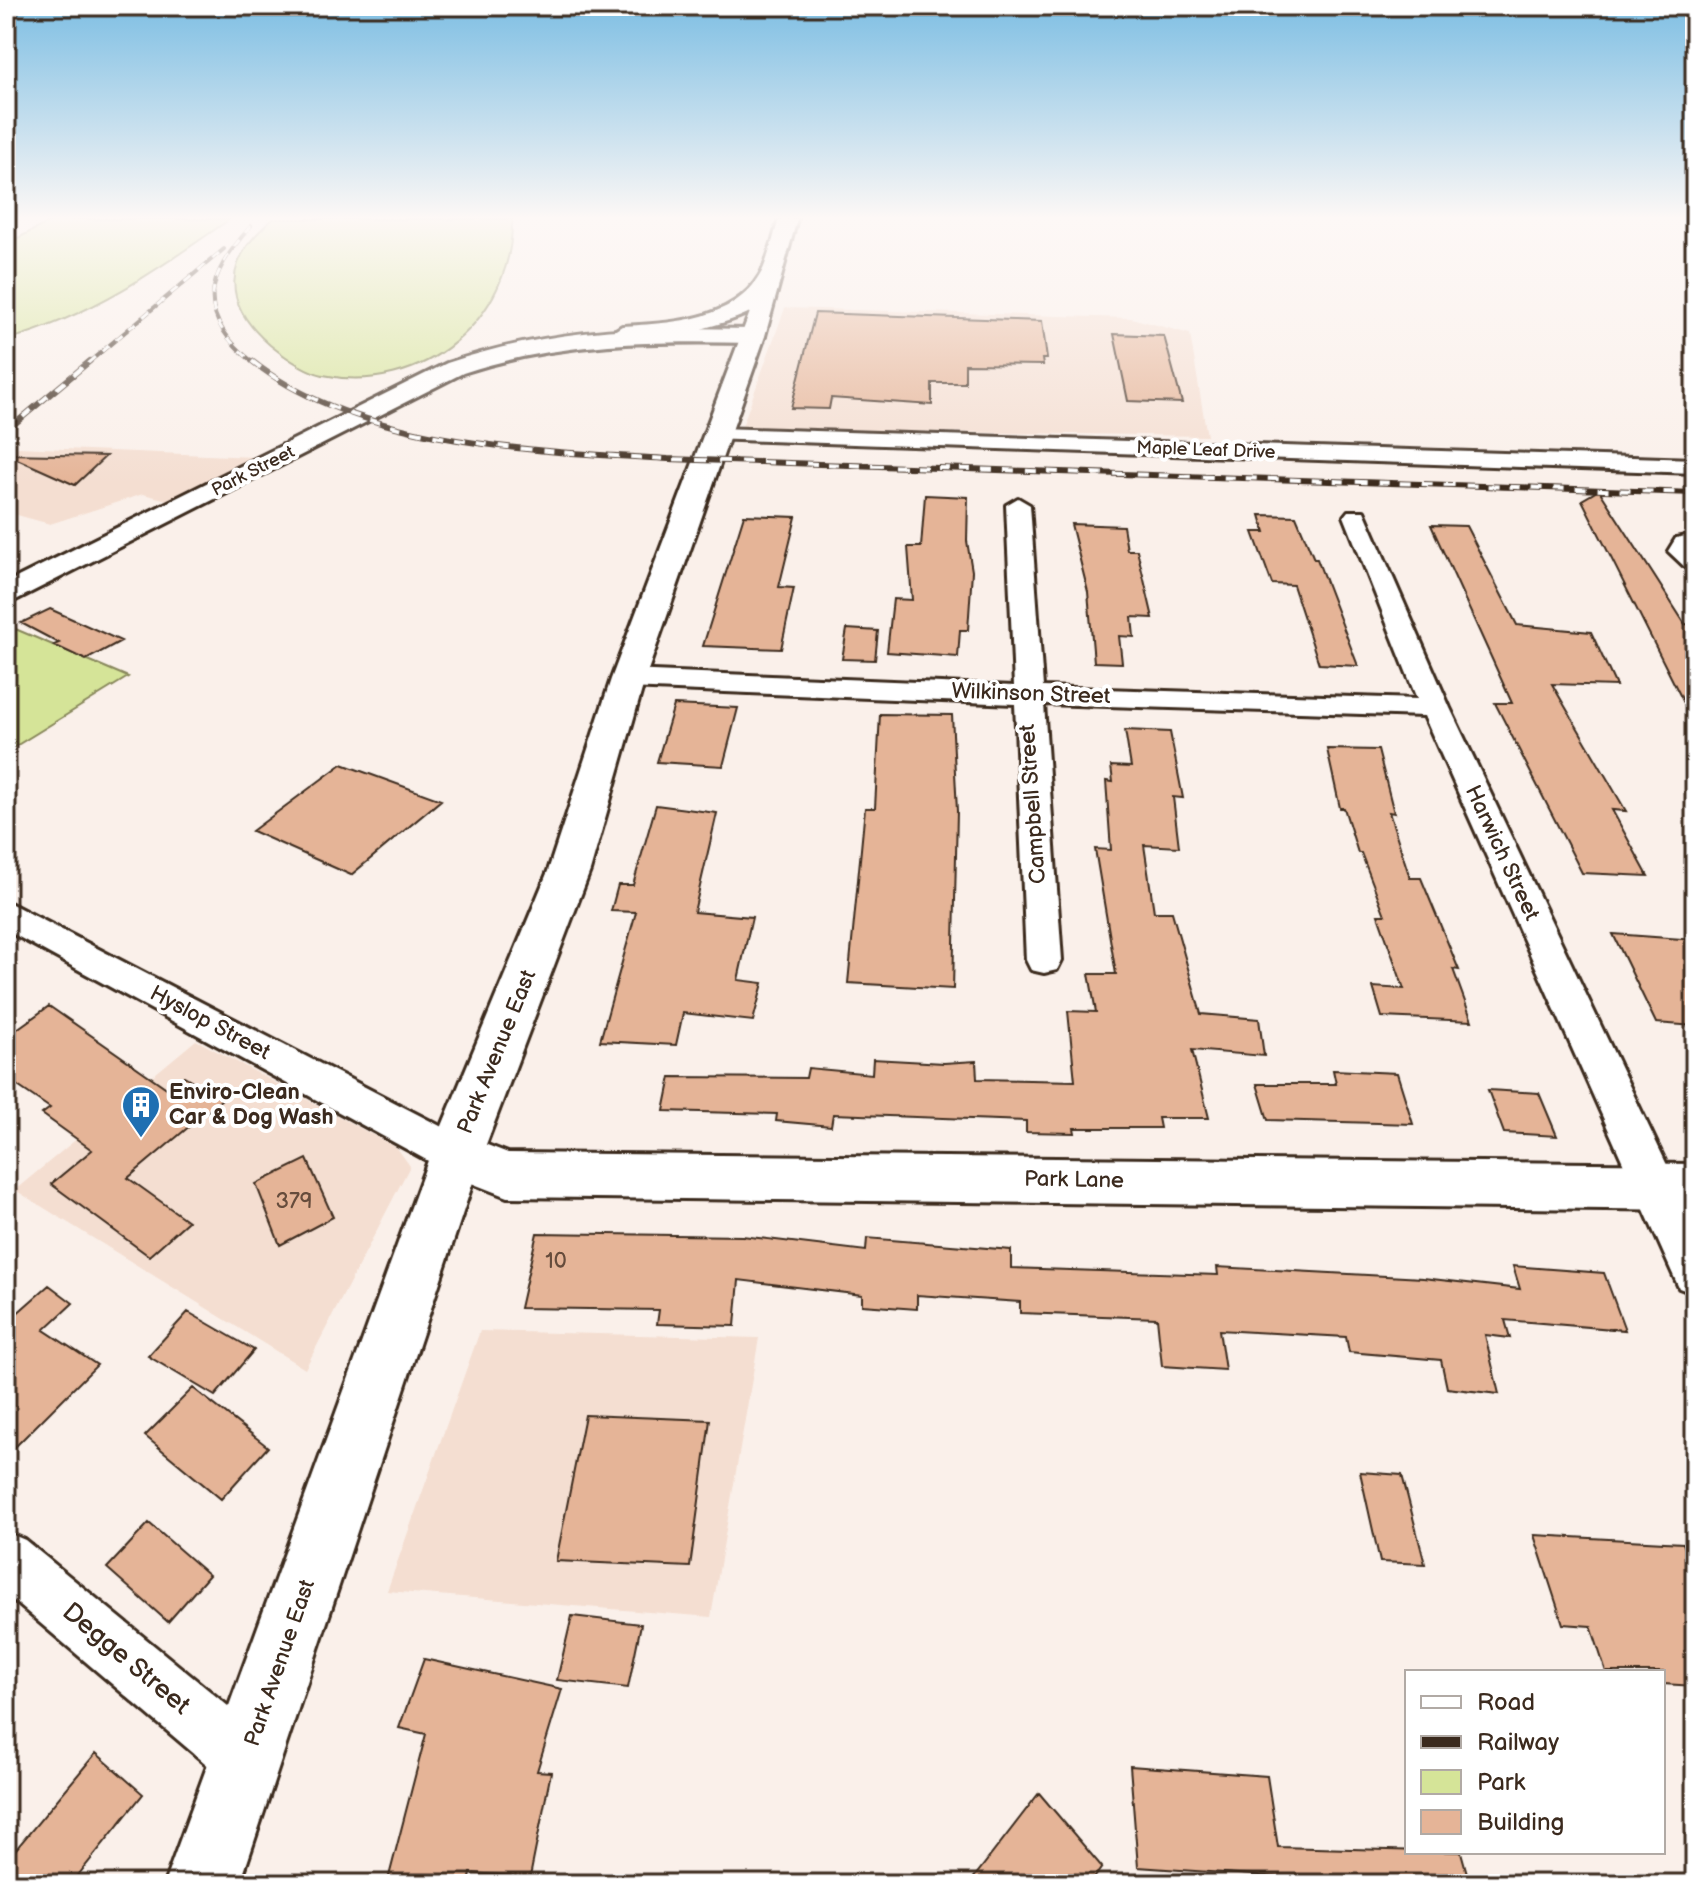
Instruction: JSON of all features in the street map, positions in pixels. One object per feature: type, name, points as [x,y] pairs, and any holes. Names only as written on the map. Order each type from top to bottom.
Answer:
[{"type":"main road","points":[[622,333],[680,327],[739,307]]},
{"type":"main road","name":"Park Avenue East","points":[[202,1884],[456,1155],[569,871],[628,679],[754,336],[761,307]]},
{"type":"main road","points":[[622,333],[754,336]]},
{"type":"main road","name":"Park Street","points":[[6,595],[455,368],[501,351],[546,340],[622,333]]},
{"type":"main road","name":"Park Lane","points":[[456,1155],[507,1175],[1675,1186]]},
{"type":"street","name":"Maple Leaf Drive","points":[[718,434],[1695,466]]},
{"type":"street","name":"Campbell Street","points":[[1018,505],[1026,693],[1044,960]]},
{"type":"street","name":"Harwich Street","points":[[1356,516],[1435,708],[1675,1186],[1695,1273]]},
{"type":"street","points":[[1695,541],[1685,543],[1680,551],[1695,563]]},
{"type":"street","name":"Wilkinson Street","points":[[628,679],[796,688],[1435,708]]},
{"type":"street","name":"Hyslop Street","points":[[6,914],[456,1155]]},
{"type":"street","name":"Degge Street","points":[[6,1559],[246,1759]]},
{"type":"shaded area","points":[[785,308],[1131,318],[1190,334],[1207,436],[741,429]]},
{"type":"shaded area","points":[[18,447],[254,457],[176,502],[143,494],[50,524],[6,512],[6,457]]},
{"type":"shaded area","points":[[196,1040],[397,1148],[410,1166],[305,1369],[15,1190]]},
{"type":"shaded area","points":[[480,1331],[759,1338],[711,1617],[387,1591]]},
{"type":"green space","points":[[6,307],[90,307],[37,330],[6,340]]},
{"type":"green space","points":[[240,307],[486,307],[455,342],[426,361],[394,374],[359,378],[323,375],[302,367],[270,345]]},
{"type":"green space","points":[[6,625],[128,677],[6,752]]},
{"type":"building","points":[[815,313],[1042,321],[1047,359],[1042,359],[1043,365],[965,364],[965,383],[932,383],[932,405],[831,398],[829,409],[791,408]]},
{"type":"building","points":[[1114,334],[1164,336],[1182,403],[1128,401]]},
{"type":"building","points":[[6,454],[106,456],[75,485]]},
{"type":"building","points":[[1599,490],[1685,624],[1695,625],[1695,725],[1582,500]]},
{"type":"building","points":[[925,495],[968,497],[967,541],[972,571],[968,630],[960,630],[958,657],[887,652],[893,599],[912,600],[908,547],[921,547]]},
{"type":"building","points":[[744,515],[796,517],[779,587],[794,588],[781,649],[703,646]]},
{"type":"building","points":[[1260,515],[1296,516],[1314,559],[1317,559],[1358,666],[1319,664],[1293,585],[1272,584],[1253,532],[1265,532]]},
{"type":"building","points":[[1071,524],[1123,526],[1127,550],[1137,550],[1153,618],[1132,617],[1134,637],[1119,636],[1122,663],[1094,662],[1088,592]]},
{"type":"building","points":[[1431,525],[1466,526],[1517,625],[1591,632],[1616,686],[1552,684],[1626,811],[1612,810],[1648,876],[1582,873],[1495,703],[1512,703]]},
{"type":"building","points":[[50,609],[121,641],[86,660],[54,645],[59,643],[21,623]]},
{"type":"building","points":[[847,629],[878,631],[875,660],[842,659]]},
{"type":"building","points":[[674,705],[738,708],[723,766],[657,762]]},
{"type":"building","points":[[880,714],[952,715],[957,811],[953,989],[848,983],[865,808],[875,808]]},
{"type":"building","points":[[1125,730],[1170,732],[1183,798],[1173,797],[1179,847],[1144,845],[1154,912],[1172,912],[1201,1014],[1259,1019],[1264,1056],[1192,1050],[1209,1118],[1158,1118],[1160,1128],[1074,1128],[1075,1133],[1026,1132],[1026,1121],[833,1114],[831,1126],[776,1121],[777,1114],[664,1111],[671,1077],[806,1078],[808,1068],[872,1074],[873,1059],[944,1063],[976,1061],[977,1079],[1075,1081],[1068,1011],[1096,1012],[1089,974],[1116,974],[1095,849],[1111,850],[1106,781],[1113,782],[1111,766],[1131,767]]},
{"type":"building","points":[[1327,749],[1378,750],[1394,813],[1389,812],[1410,878],[1421,878],[1459,970],[1453,969],[1472,1021],[1382,1017],[1373,987],[1404,989],[1378,915],[1385,915],[1361,853],[1358,853],[1344,808],[1340,808]]},
{"type":"building","points":[[342,764],[441,800],[351,875],[252,831]]},
{"type":"building","points":[[656,805],[717,813],[694,912],[752,917],[738,980],[763,983],[753,1021],[683,1013],[676,1045],[600,1041],[636,912],[611,911],[618,885],[633,885]]},
{"type":"building","points":[[1613,934],[1695,940],[1695,1026],[1656,1023]]},
{"type":"building","points":[[49,1006],[168,1089],[184,1076],[222,1099],[128,1178],[188,1221],[149,1256],[51,1184],[92,1150],[42,1114],[50,1108],[6,1078],[6,1037]]},
{"type":"building","points":[[1333,1070],[1397,1073],[1413,1124],[1268,1120],[1257,1084],[1336,1084]]},
{"type":"building","points":[[1488,1090],[1539,1093],[1557,1136],[1504,1133]]},
{"type":"building","points":[[307,1159],[333,1217],[280,1245],[256,1184]]},
{"type":"building","points":[[537,1233],[742,1236],[866,1251],[867,1238],[1011,1250],[1011,1268],[1218,1275],[1217,1267],[1423,1278],[1520,1289],[1513,1266],[1604,1273],[1625,1330],[1505,1320],[1510,1338],[1485,1335],[1499,1394],[1447,1388],[1441,1360],[1349,1352],[1346,1337],[1219,1330],[1225,1370],[1162,1366],[1157,1318],[1020,1313],[1020,1302],[917,1295],[917,1309],[862,1305],[862,1295],[739,1280],[735,1326],[657,1324],[659,1310],[520,1308]]},
{"type":"building","points":[[49,1285],[73,1303],[44,1330],[97,1365],[6,1456],[6,1323]]},
{"type":"building","points":[[188,1312],[254,1350],[215,1396],[148,1356]]},
{"type":"building","points":[[193,1388],[268,1447],[221,1499],[145,1436]]},
{"type":"building","points":[[585,1415],[710,1420],[690,1567],[556,1561]]},
{"type":"building","points":[[1360,1472],[1402,1475],[1425,1564],[1380,1562]]},
{"type":"building","points":[[149,1523],[209,1575],[168,1622],[107,1568]]},
{"type":"building","points":[[1534,1535],[1683,1543],[1695,1575],[1695,1686],[1665,1684],[1665,1670],[1605,1670],[1591,1626],[1563,1624]]},
{"type":"building","points":[[572,1616],[641,1624],[628,1688],[557,1680]]},
{"type":"building","points":[[424,1659],[562,1689],[537,1771],[551,1772],[530,1877],[471,1873],[469,1884],[387,1884],[426,1734],[399,1728]]},
{"type":"building","points":[[96,1753],[143,1794],[71,1884],[6,1884],[6,1861]]},
{"type":"building","points":[[1130,1766],[1267,1776],[1278,1847],[1462,1854],[1470,1884],[1324,1884],[1324,1880],[1138,1867]]},
{"type":"building","points":[[1039,1793],[1102,1867],[1090,1884],[969,1884]]},
{"type":"railway","points":[[88,363],[155,307]]},
{"type":"railway","points":[[214,307],[222,329],[254,363]]},
{"type":"railway","points":[[6,431],[90,361]]},
{"type":"railway","points":[[252,361],[295,389],[344,411],[396,427],[507,447],[668,459],[1695,493]]},
{"type":"place","name":"Enviro-Clean Car & Dog Wash","points":[[141,1139]]}]
